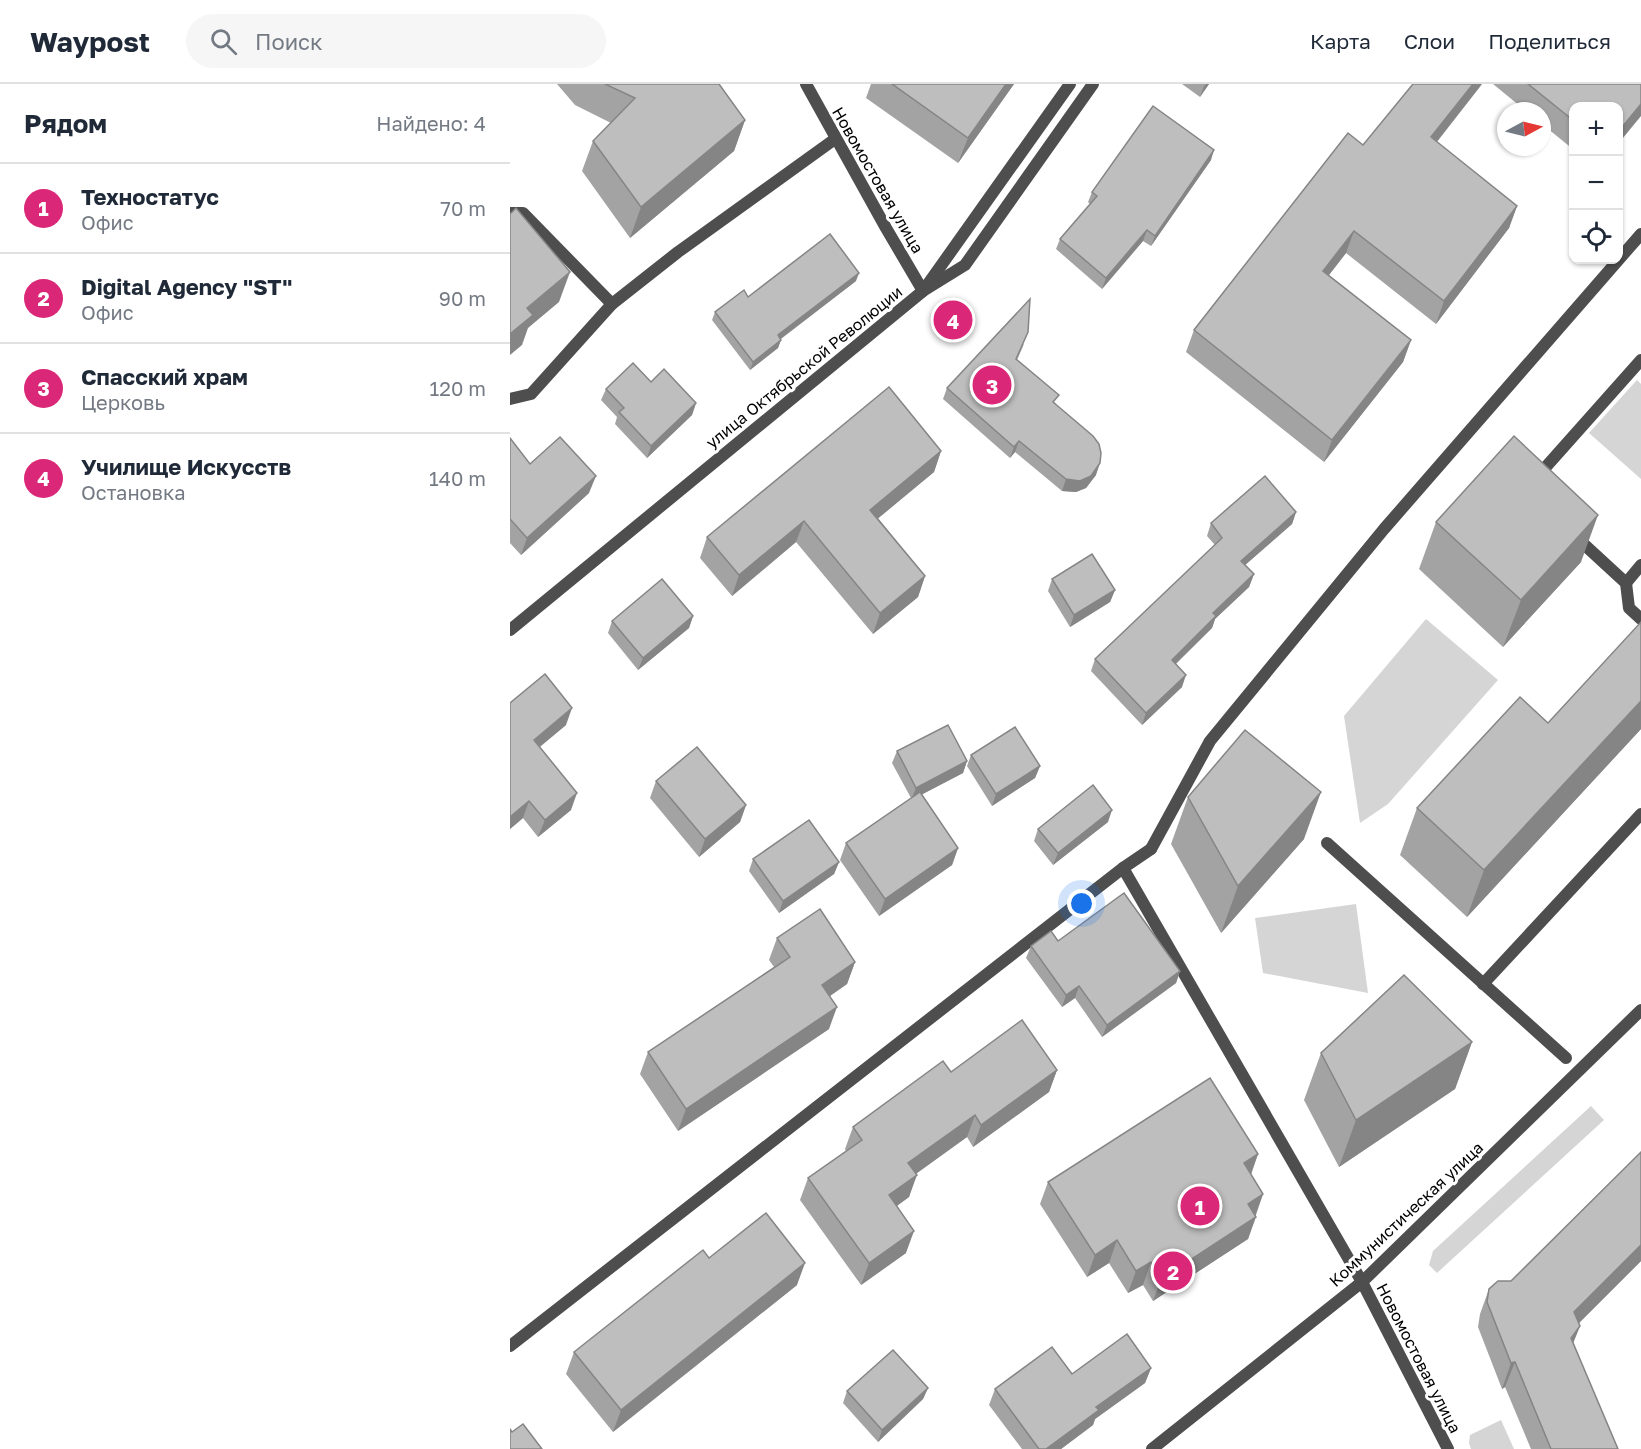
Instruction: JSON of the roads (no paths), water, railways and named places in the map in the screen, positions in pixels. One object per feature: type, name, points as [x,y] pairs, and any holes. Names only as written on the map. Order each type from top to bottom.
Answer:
[{"type":"street","name":"Новомостовая улица","points":[[806,84],[835,139],[923,291]]},
{"type":"street","name":"улица Октябрьской Революции","points":[[510,630],[923,291],[1071,84]]},
{"type":"street","points":[[923,291],[965,265],[1094,84]]},
{"type":"street","points":[[510,399],[531,394],[612,304],[678,252],[835,139]]},
{"type":"street","points":[[510,213],[523,213],[612,304]]},
{"type":"street","points":[[510,1346],[1123,868],[1151,849],[1210,741],[1384,529],[1641,234]]},
{"type":"street","points":[[1524,491],[1641,360]]},
{"type":"street","points":[[1567,529],[1626,583],[1629,608],[1641,619]]},
{"type":"street","points":[[1626,583],[1641,565]]},
{"type":"street","points":[[1483,984],[1641,814]]},
{"type":"street","points":[[1327,843],[1566,1058]]},
{"type":"street","name":"Новомостовая улица","points":[[1123,868],[1362,1282],[1448,1449]]},
{"type":"street","name":"Коммунистическая улица","points":[[1152,1449],[1362,1282],[1641,1010]]},
{"type":"place","name":"Училище Искусств","points":[[953,320]]},
{"type":"place","name":"Спасский храм","points":[[992,385]]},
{"type":"place","name":"Техностатус","points":[[1200,1206]]},
{"type":"place","name":"Digital Agency \"ST\"","points":[[1173,1271]]}]
